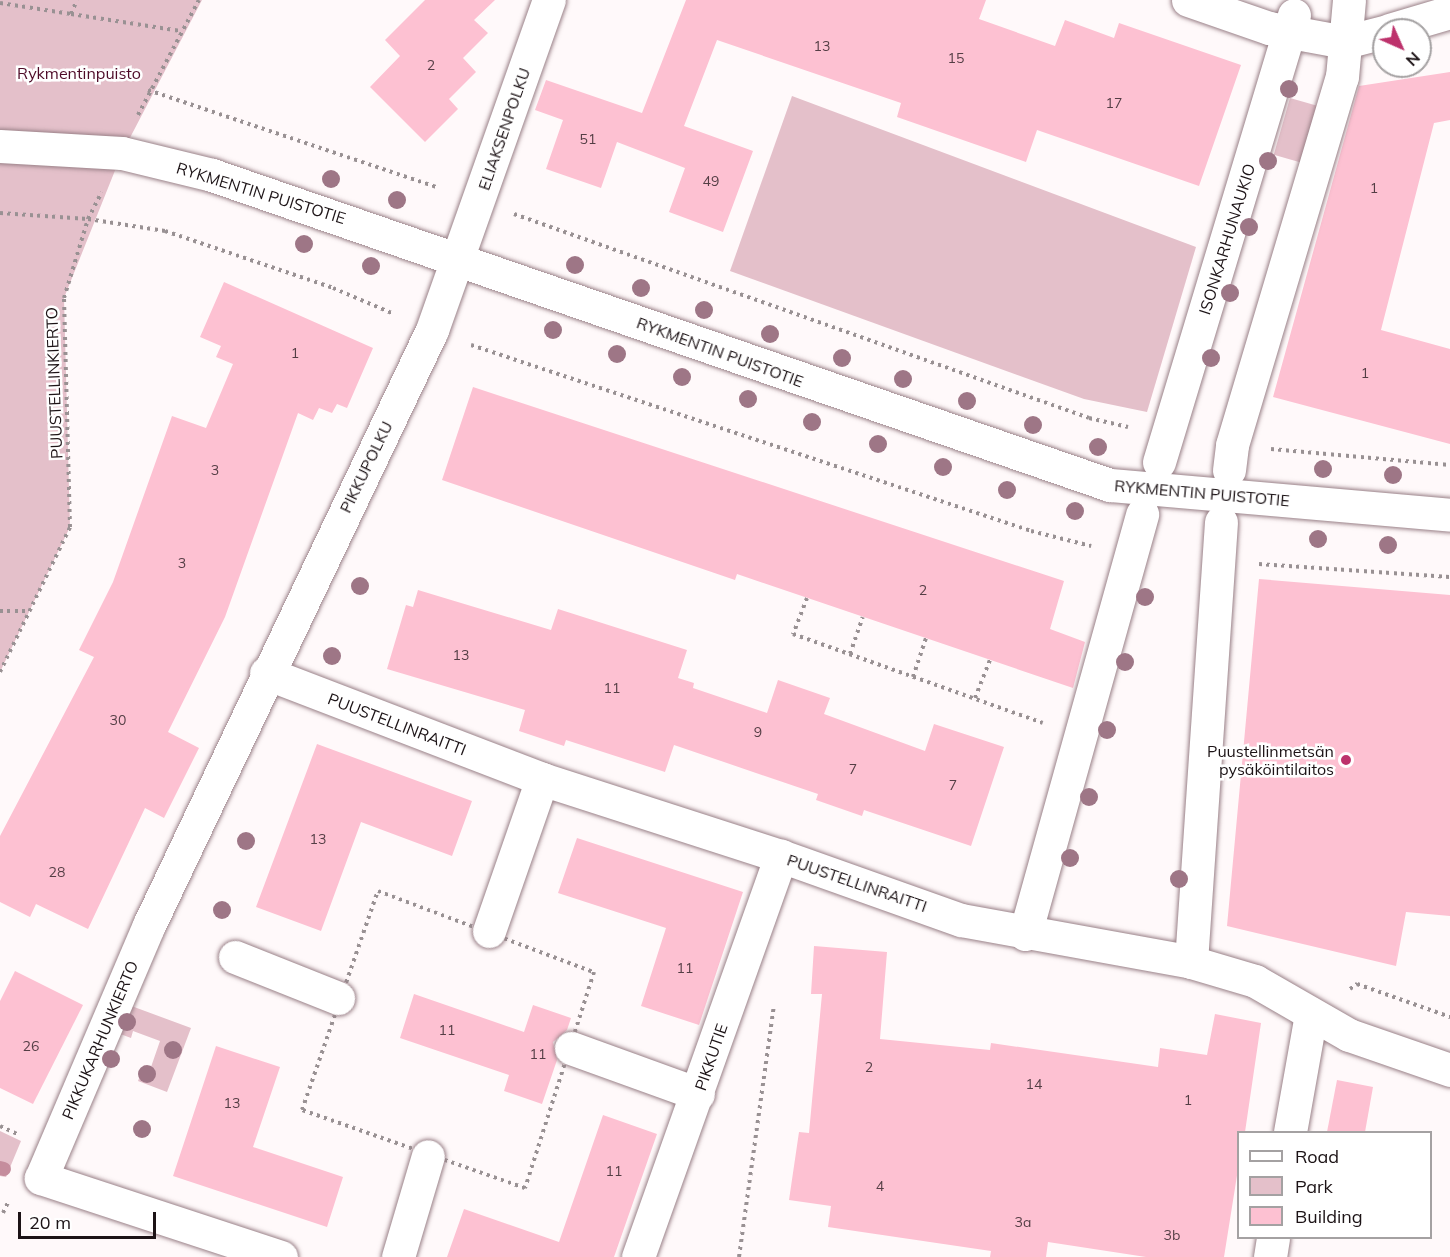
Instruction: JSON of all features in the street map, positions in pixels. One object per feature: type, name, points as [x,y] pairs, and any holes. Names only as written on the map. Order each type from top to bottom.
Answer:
[{"type":"street","name":"ELIAKSENPOLKU","points":[[458,257],[549,0]]},
{"type":"street","points":[[1188,0],[1345,42],[1372,35]]},
{"type":"street","points":[[1231,457],[1342,77],[1349,0]]},
{"type":"street","points":[[1430,18],[1450,12]]},
{"type":"street","name":"ISONKARHUNAUKIO","points":[[1164,449],[1284,25]]},
{"type":"street","name":"RYKMENTIN PUISTOTIE","points":[[0,146],[122,153],[212,174],[458,257],[763,368],[1110,485],[1450,515]]},
{"type":"street","name":"PIKKUPOLKU","points":[[266,673],[432,330],[458,257]]},
{"type":"street","points":[[1025,934],[1128,555],[1142,514]]},
{"type":"street","points":[[1191,962],[1221,522]]},
{"type":"street","name":"PUUSTELLINRAITTI","points":[[266,673],[542,779],[782,856],[961,920],[1025,934],[1191,962],[1255,981],[1349,1035],[1450,1070]]},
{"type":"street","name":"PIKKUKARHUNKIERTO","points":[[266,673],[149,925],[41,1178],[281,1257]]},
{"type":"street","points":[[489,931],[542,779]]},
{"type":"street","name":"PIKKUTIE","points":[[638,1257],[782,856]]},
{"type":"street","points":[[235,957],[338,998]]},
{"type":"street","points":[[1290,1131],[1311,1014]]},
{"type":"street","points":[[571,1048],[698,1094]]},
{"type":"street","points":[[398,1257],[428,1156]]},
{"type":"street","points":[[1270,1257],[1273,1239]]},
{"type":"path","points":[[71,14],[77,0]]},
{"type":"path","name":"PUUSTELLINKIERTO","points":[[0,672],[70,527],[63,298],[88,219],[122,153],[148,90],[199,0]]},
{"type":"path","points":[[0,3],[181,31]]},
{"type":"path","points":[[148,90],[479,201],[1089,418],[1164,449]]},
{"type":"path","points":[[0,213],[88,219],[165,231],[333,288],[432,330],[1031,531],[1128,555]]},
{"type":"path","points":[[1231,457],[1450,465]]},
{"type":"path","points":[[1218,563],[1450,577]]},
{"type":"path","points":[[807,598],[793,634],[1078,735]]},
{"type":"path","points":[[0,611],[30,611]]},
{"type":"path","points":[[850,654],[863,617]]},
{"type":"path","points":[[913,677],[926,638]]},
{"type":"path","points":[[975,698],[990,660]]},
{"type":"path","points":[[428,1156],[302,1110],[338,998],[378,891],[489,931]]},
{"type":"path","points":[[739,1257],[775,997]]},
{"type":"green space","name":"Rykmentinpuisto","points":[[0,0],[202,0],[122,153],[64,298],[70,527],[0,672]]},
{"type":"green space","points":[[792,96],[1196,247],[1147,412],[1084,399],[730,271]]},
{"type":"green space","points":[[1290,98],[1328,109],[1312,166],[1274,155]]},
{"type":"green space","points":[[126,1004],[191,1028],[167,1092],[138,1081],[144,1065],[151,1067],[160,1041],[133,1031],[131,1038],[115,1032]]},
{"type":"green space","points":[[0,1131],[21,1141],[6,1177],[0,1176]]},
{"type":"building","points":[[425,0],[495,0],[474,20],[488,33],[463,58],[476,72],[449,99],[458,109],[425,142],[370,87],[400,56],[385,40]]},
{"type":"building","points":[[686,0],[986,0],[979,19],[1055,46],[1065,20],[1114,38],[1119,23],[1241,65],[1199,186],[1037,130],[1026,162],[897,117],[901,103],[717,40],[684,126],[753,151],[723,232],[669,212],[685,168],[617,142],[601,188],[546,169],[563,120],[535,110],[546,80],[642,113]]},
{"type":"building","points":[[1450,72],[1450,120],[1434,123],[1381,330],[1450,349],[1450,444],[1273,397],[1359,86],[1411,78],[1432,78],[1432,75]]},
{"type":"building","points":[[224,282],[373,348],[347,408],[337,404],[332,413],[319,408],[313,420],[298,413],[225,617],[168,732],[199,748],[164,818],[145,808],[88,929],[36,904],[30,917],[0,902],[0,836],[94,657],[79,650],[113,582],[172,416],[206,428],[233,364],[216,357],[221,346],[200,337]]},
{"type":"building","points":[[473,387],[1064,581],[1050,629],[1085,642],[1073,688],[737,574],[735,580],[442,480]]},
{"type":"building","name":"Puustellinmetsän pysäköintilaitos","points":[[1259,579],[1450,595],[1450,916],[1406,912],[1396,966],[1227,926]]},
{"type":"building","points":[[418,590],[551,630],[558,609],[687,650],[678,678],[694,683],[693,688],[767,713],[778,680],[830,698],[824,714],[925,751],[934,724],[1004,747],[971,846],[864,810],[862,816],[816,800],[818,794],[674,745],[665,772],[566,740],[564,746],[519,731],[525,710],[387,669],[406,605],[413,607]]},
{"type":"building","points":[[317,744],[472,801],[452,856],[361,822],[321,931],[256,907]]},
{"type":"building","points":[[577,838],[743,892],[699,1025],[641,1006],[666,928],[558,893]]},
{"type":"building","points":[[814,946],[887,952],[880,1039],[990,1050],[991,1043],[1158,1067],[1160,1048],[1207,1055],[1215,1014],[1261,1023],[1245,1131],[1237,1131],[1237,1176],[1224,1257],[1146,1257],[1048,1242],[1046,1257],[990,1257],[991,1251],[828,1227],[831,1206],[789,1200],[799,1132],[809,1133],[822,994],[811,994]]},
{"type":"building","points":[[15,971],[83,1005],[33,1104],[0,1088],[0,1001]]},
{"type":"building","points":[[414,994],[524,1032],[533,1005],[571,1018],[567,1030],[553,1042],[557,1060],[542,1104],[504,1091],[509,1075],[400,1038]]},
{"type":"building","points":[[216,1046],[280,1067],[253,1147],[343,1177],[327,1227],[173,1176]]},
{"type":"building","points":[[1337,1080],[1373,1087],[1365,1131],[1327,1131]]},
{"type":"building","points":[[603,1115],[657,1134],[614,1257],[447,1257],[464,1209],[559,1242]]},
{"type":"waterway","points":[[0,1168],[4,1169]]},
{"type":"place","name":"Puustellinmetsän pysäköintilaitos","points":[[1346,760]]}]
